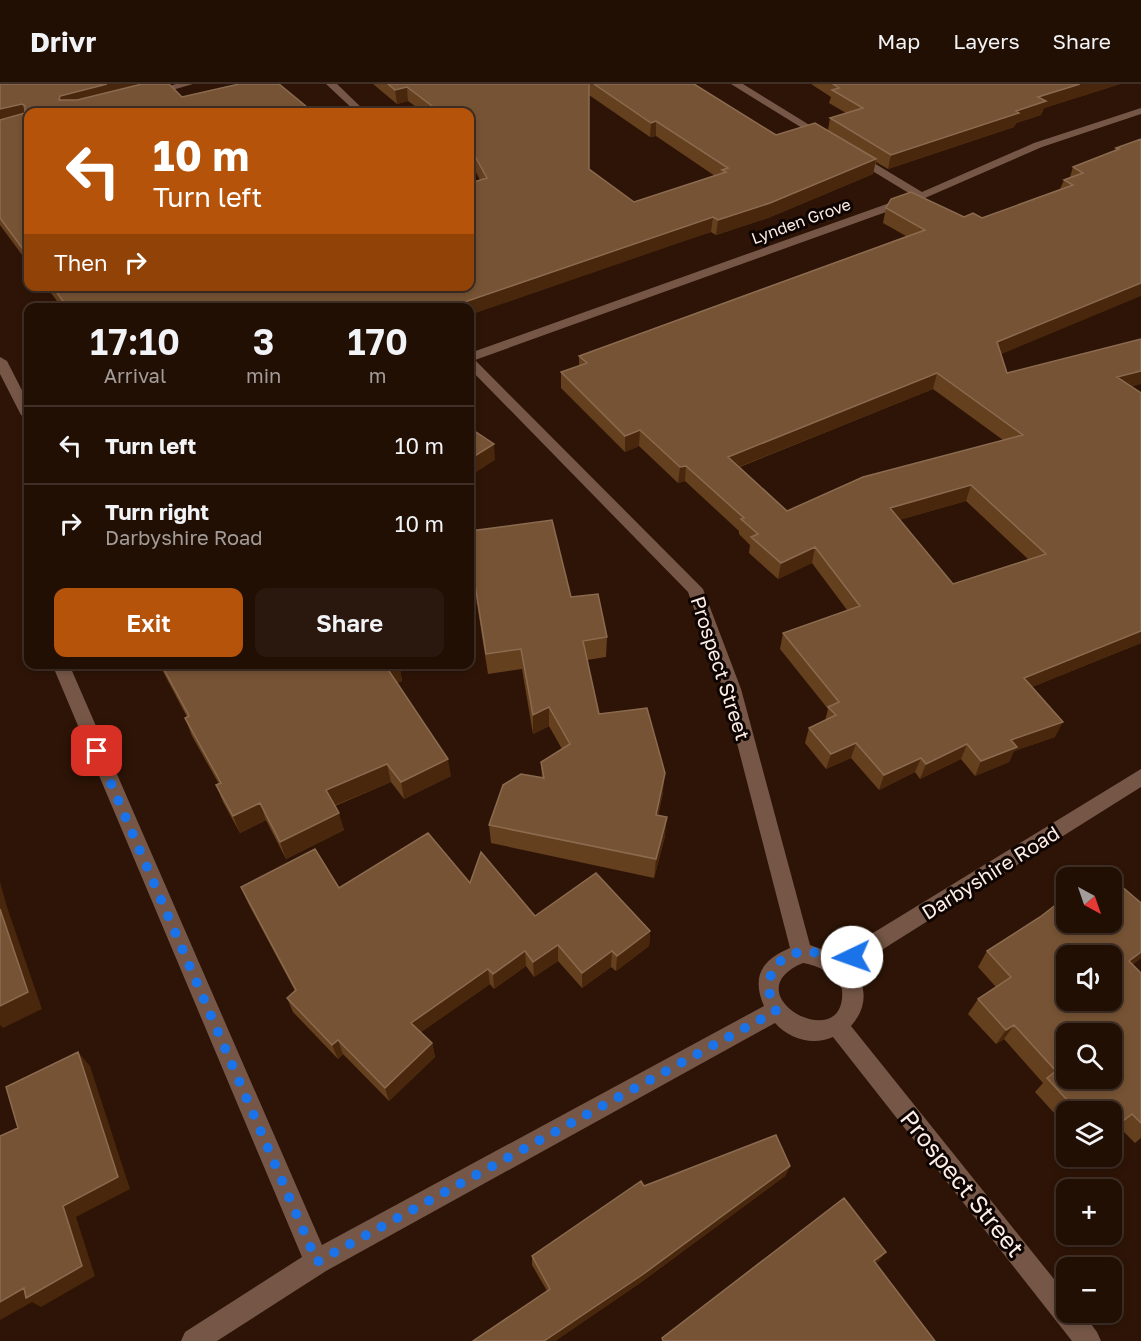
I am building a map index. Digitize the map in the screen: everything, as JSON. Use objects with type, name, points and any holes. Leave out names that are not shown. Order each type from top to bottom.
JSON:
[{"type":"street","points":[[134,97],[188,84]]},
{"type":"street","points":[[331,84],[357,108]]},
{"type":"street","points":[[736,84],[838,146]]},
{"type":"street","name":"Lynden Grove","points":[[474,356],[921,196],[1038,145],[1141,111]]},
{"type":"street","points":[[849,152],[921,196]]},
{"type":"street","points":[[0,361],[24,407]]},
{"type":"street","name":"Prospect Street","points":[[474,366],[695,589],[732,689],[802,953]]},
{"type":"street","points":[[62,669],[317,1262]]},
{"type":"street","name":"Darbyshire Road","points":[[838,966],[1141,777]]},
{"type":"street","points":[[802,953],[825,957],[838,966],[850,982],[853,995],[851,1007],[846,1017],[837,1025],[819,1031],[798,1028],[776,1011],[768,990],[768,978],[780,960],[802,953]]},
{"type":"street","points":[[194,1341],[317,1262],[776,1011]]},
{"type":"street","name":"Prospect Street","points":[[837,1025],[1088,1341]]},
{"type":"building","points":[[0,84],[107,84],[60,96],[59,100],[77,100],[142,84],[169,84],[182,97],[239,84],[279,84],[308,108],[25,108],[22,104],[0,109]]},
{"type":"building","points":[[388,84],[589,84],[589,169],[634,202],[726,172],[722,170],[728,168],[656,121],[651,123],[594,84],[694,84],[776,135],[815,123],[876,159],[770,203],[718,220],[713,217],[462,303],[64,303],[56,291],[474,291],[474,182],[487,178],[474,154],[474,108],[435,108],[407,87],[395,90]]},
{"type":"building","points":[[833,84],[1080,84],[1038,97],[1046,101],[1016,111],[1019,113],[891,155],[830,118],[863,108],[832,90],[839,88]]},
{"type":"building","points":[[24,113],[24,251],[0,218],[0,120]]},
{"type":"building","points":[[1141,139],[1141,283],[997,342],[1007,373],[1141,339],[1141,371],[1117,377],[1141,393],[1141,631],[1024,678],[1063,722],[1011,740],[1017,747],[981,761],[967,744],[926,764],[921,758],[884,775],[856,743],[831,754],[809,728],[836,715],[828,707],[839,702],[783,633],[860,606],[815,547],[781,563],[751,537],[758,534],[741,519],[744,518],[686,466],[680,467],[640,430],[625,436],[561,372],[587,363],[579,356],[925,230],[886,208],[891,199],[911,192],[964,217],[973,213],[982,218],[1073,185],[1064,180],[1083,173],[1073,167],[1119,149],[1116,148]],"holes":[[[937,373],[1023,435],[863,477],[787,511],[728,457]],[[971,485],[1046,554],[953,584],[890,508]]]},
{"type":"building","points":[[474,431],[494,444],[474,456]]},
{"type":"building","points":[[552,520],[571,597],[598,594],[607,637],[583,641],[599,714],[647,708],[665,773],[656,815],[667,817],[656,859],[489,825],[503,785],[521,774],[544,778],[541,762],[570,744],[549,707],[533,715],[521,649],[486,654],[474,584],[474,530]]},
{"type":"building","points":[[164,669],[388,669],[448,759],[401,782],[387,764],[326,790],[339,813],[280,842],[260,803],[233,816],[216,785],[221,783],[185,718],[189,716]]},
{"type":"building","points":[[428,833],[470,883],[481,852],[535,916],[596,873],[650,931],[617,956],[612,951],[582,973],[558,945],[533,962],[525,951],[493,974],[488,969],[411,1023],[432,1043],[385,1088],[338,1040],[332,1045],[287,998],[296,990],[241,887],[315,849],[339,888]]},
{"type":"building","points":[[1122,887],[1141,903],[1141,952],[1129,961],[1141,973],[1141,1123],[1132,1114],[1122,1122],[1122,1101],[1068,1101],[1057,1089],[1122,1089],[1122,1023],[1056,1023],[1056,1071],[1014,1025],[1006,1030],[978,999],[1011,977],[987,951],[1056,905],[1056,933],[1122,933]]},
{"type":"building","points":[[0,909],[28,992],[0,1006]]},
{"type":"building","points":[[78,1052],[118,1177],[63,1206],[82,1266],[26,1298],[24,1288],[0,1302],[0,1136],[18,1128],[6,1087]]},
{"type":"building","points":[[1056,1071],[1056,1088],[1047,1078]]},
{"type":"building","points":[[776,1135],[790,1166],[642,1275],[544,1341],[473,1341],[550,1289],[532,1256],[641,1181],[644,1186]]},
{"type":"building","points":[[844,1198],[886,1252],[874,1261],[935,1341],[663,1341],[662,1338]]},
{"type":"route","points":[[97,751],[317,1262],[776,1011],[770,1001],[768,978],[780,960],[790,955],[813,954],[825,957],[838,966],[852,957]]}]
